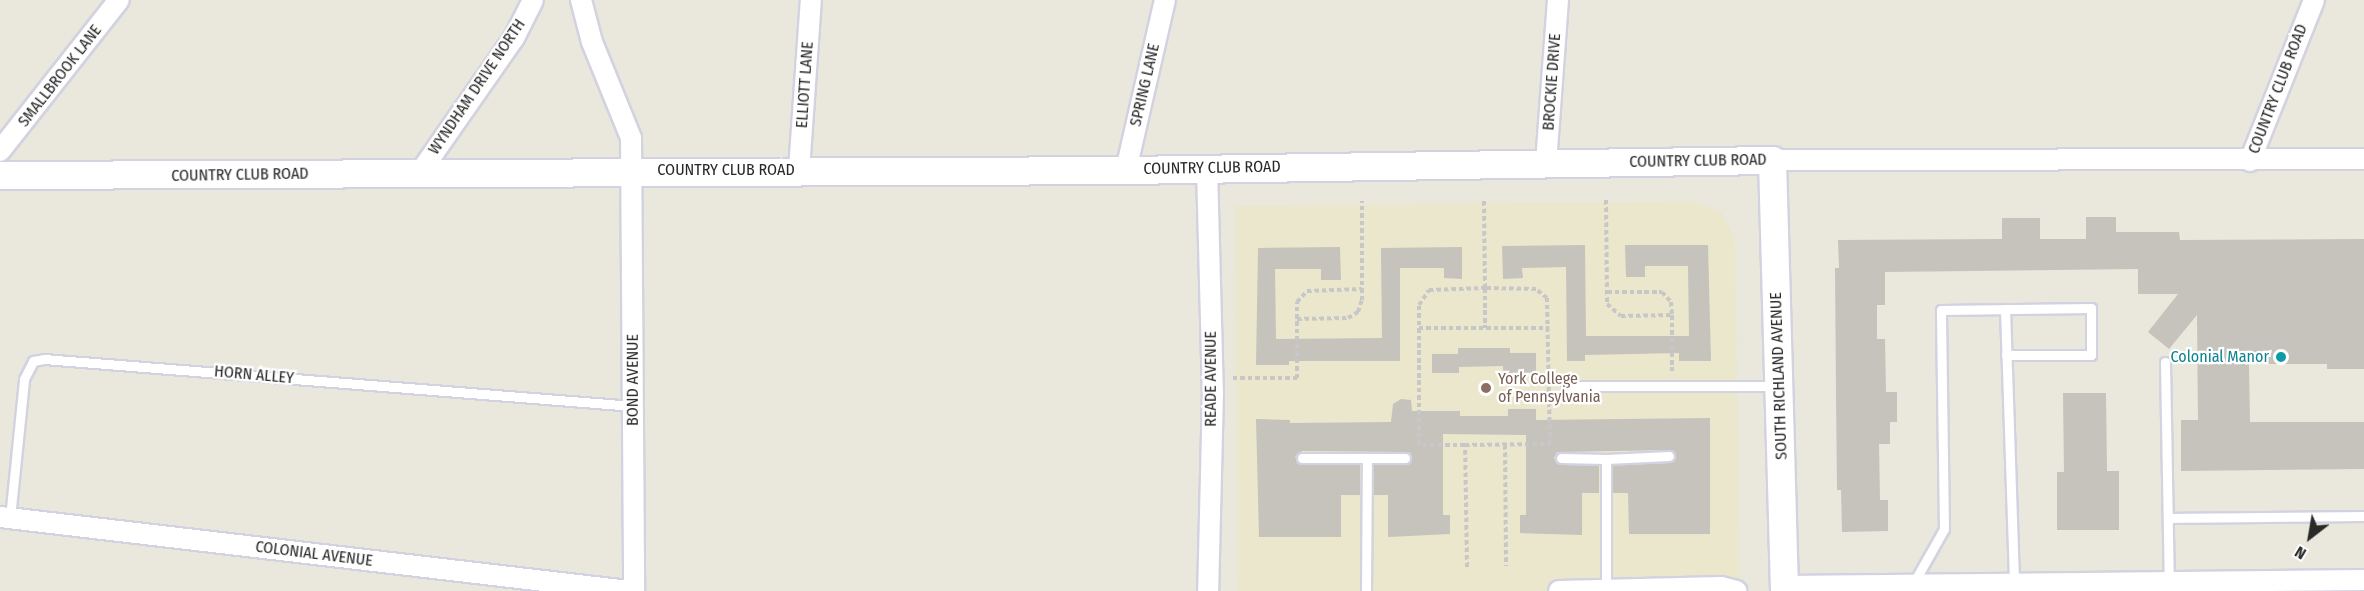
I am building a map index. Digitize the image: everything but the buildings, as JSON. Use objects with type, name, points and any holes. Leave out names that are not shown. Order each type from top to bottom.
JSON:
[{"type":"main road","name":"COUNTRY CLUB ROAD","points":[[0,175],[419,174],[633,170],[1126,170],[1772,160]]},
{"type":"main road","name":"SOUTH RICHLAND AVENUE","points":[[1772,160],[1784,589]]},
{"type":"street","name":"SMALLBROOK LANE","points":[[0,151],[59,81],[119,0]]},
{"type":"street","name":"WYNDHAM DRIVE NORTH","points":[[419,174],[514,38],[533,0]]},
{"type":"street","points":[[581,0],[592,42],[631,138],[633,170]]},
{"type":"street","name":"ELLIOTT LANE","points":[[799,170],[811,0]]},
{"type":"street","name":"SPRING LANE","points":[[1126,170],[1165,0]]},
{"type":"street","name":"BROCKIE DRIVE","points":[[1546,163],[1558,0]]},
{"type":"street","name":"COUNTRY CLUB ROAD","points":[[1772,160],[2250,161],[2314,0]]},
{"type":"street","points":[[2250,161],[2364,159]]},
{"type":"street","name":"READE AVENUE","points":[[1207,168],[1213,392],[1208,591]]},
{"type":"street","name":"BOND AVENUE","points":[[633,170],[634,591]]},
{"type":"street","name":"COLONIAL AVENUE","points":[[5,517],[629,591]]},
{"type":"street","points":[[1784,589],[1913,584],[2019,588],[2169,582],[2364,580]]},
{"type":"street","points":[[1559,591],[1721,587],[1737,591]]},
{"type":"lane","points":[[1913,584],[1944,529],[1941,310],[2091,308],[2091,355],[2006,355]]},
{"type":"lane","points":[[2005,309],[2019,588]]},
{"type":"lane","name":"HORN ALLEY","points":[[5,517],[24,379],[33,361],[44,358],[633,406]]},
{"type":"lane","points":[[2165,363],[2169,582]]},
{"type":"lane","points":[[1566,386],[1779,386]]},
{"type":"lane","points":[[1561,458],[1606,459],[1669,456]]},
{"type":"lane","points":[[1302,458],[1405,458]]},
{"type":"lane","points":[[1365,591],[1367,459]]},
{"type":"lane","points":[[1606,459],[1606,590]]},
{"type":"lane","points":[[2168,518],[2364,516]]},
{"type":"path","points":[[1484,200],[1485,328]]},
{"type":"path","points":[[1606,200],[1607,304],[1617,315],[1672,315]]},
{"type":"path","points":[[1297,319],[1351,317],[1360,309],[1362,201]]},
{"type":"path","points":[[1233,378],[1297,378],[1297,302],[1303,292],[1362,288]]},
{"type":"path","points":[[1485,288],[1539,290],[1548,302],[1550,444],[1419,445],[1419,305],[1425,292],[1434,289],[1485,288]]},
{"type":"path","points":[[1607,292],[1662,292],[1671,302],[1672,376],[1684,375]]},
{"type":"path","points":[[1419,328],[1549,328]]},
{"type":"path","points":[[1465,445],[1467,567]]},
{"type":"path","points":[[1505,445],[1506,566]]},
{"type":"shaded area","name":"York College of Pennsylvania","points":[[1692,201],[1721,212],[1735,240],[1740,591],[1237,591],[1235,206]]},
{"type":"place","name":"Colonial Manor","points":[[2281,357]]},
{"type":"place","name":"York College of Pennsylvania","points":[[1486,388]]}]
